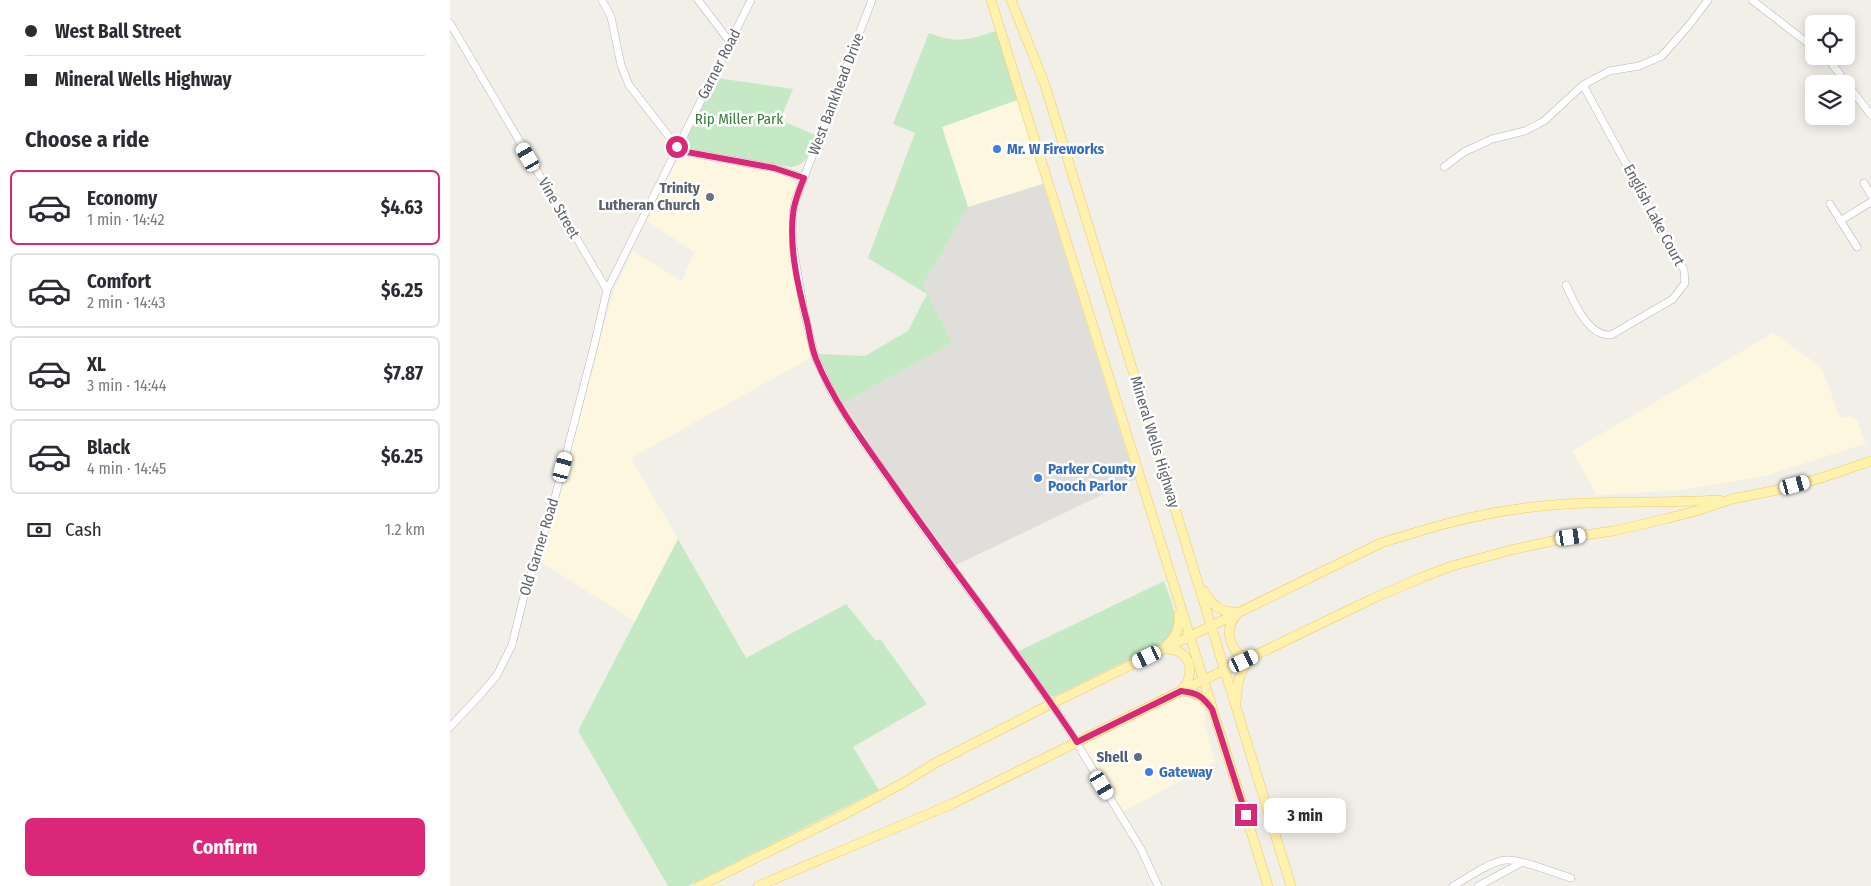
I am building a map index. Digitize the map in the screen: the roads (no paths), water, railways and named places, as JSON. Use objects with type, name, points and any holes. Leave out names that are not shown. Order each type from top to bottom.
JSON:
[{"type":"main road","name":"Mineral Wells Highway","points":[[991,0],[1268,886]]},
{"type":"main road","name":"Mineral Wells Highway","points":[[1011,0],[1045,85],[1291,886]]},
{"type":"main road","points":[[758,886],[954,803],[1390,591],[1452,566],[1534,545],[1613,531],[1665,519],[1732,499],[1778,490],[1821,478],[1871,461]]},
{"type":"main road","points":[[699,886],[842,815],[937,762],[1051,704],[1381,543],[1464,519],[1517,509],[1555,505],[1732,499]]},
{"type":"main road","points":[[1196,577],[1217,609],[1227,612],[1239,612]]},
{"type":"main road","points":[[1163,649],[1174,638],[1179,629],[1178,598]]},
{"type":"main road","points":[[1239,612],[1232,619],[1229,626],[1229,636],[1235,650],[1240,655],[1254,656]]},
{"type":"main road","points":[[1163,649],[1177,649],[1187,660],[1190,670],[1189,680],[1181,691]]},
{"type":"main road","points":[[1235,707],[1240,674],[1244,666],[1254,656]]},
{"type":"main road","points":[[1181,691],[1200,695],[1212,709]]},
{"type":"street","points":[[602,0],[611,17],[621,65],[629,85],[676,149],[774,168],[804,178]]},
{"type":"street","points":[[698,0],[730,42]]},
{"type":"street","name":"Garner Road","points":[[607,290],[751,0]]},
{"type":"street","name":"West Bankhead Drive","points":[[872,0],[795,202],[793,214],[793,246],[804,311],[815,357],[832,393],[856,432],[1077,742],[1141,850],[1158,886]]},
{"type":"street","points":[[1444,168],[1464,152],[1485,142],[1524,131],[1544,121],[1583,85],[1610,71],[1639,66],[1662,56],[1708,0]]},
{"type":"street","points":[[1752,0],[1805,41]]},
{"type":"street","name":"Vine Street","points":[[450,23],[607,290]]},
{"type":"street","points":[[1833,65],[1871,114]]},
{"type":"street","name":"English Lake Court","points":[[1566,285],[1588,323],[1595,330],[1605,335],[1611,335],[1673,299],[1685,284],[1684,270],[1583,85]]},
{"type":"street","points":[[1864,183],[1871,195]]},
{"type":"street","points":[[1840,221],[1871,202]]},
{"type":"street","points":[[1830,204],[1857,247]]},
{"type":"street","name":"Old Garner Road","points":[[450,727],[482,694],[497,675],[512,645],[524,596],[558,484],[607,290]]},
{"type":"street","points":[[1453,886],[1506,860],[1571,878]]},
{"type":"street","points":[[1478,886],[1521,863]]},
{"type":"place","name":"Mr. W Fireworks","points":[[997,149]]},
{"type":"place","name":"Trinity Lutheran Church","points":[[710,197]]},
{"type":"place","name":"Parker County Pooch Parlor","points":[[1038,478]]},
{"type":"place","name":"Shell","points":[[1138,757]]},
{"type":"place","name":"Gateway","points":[[1149,772]]},
{"type":"park label","name":"Rip Miller Park","points":[[739,119]]}]
